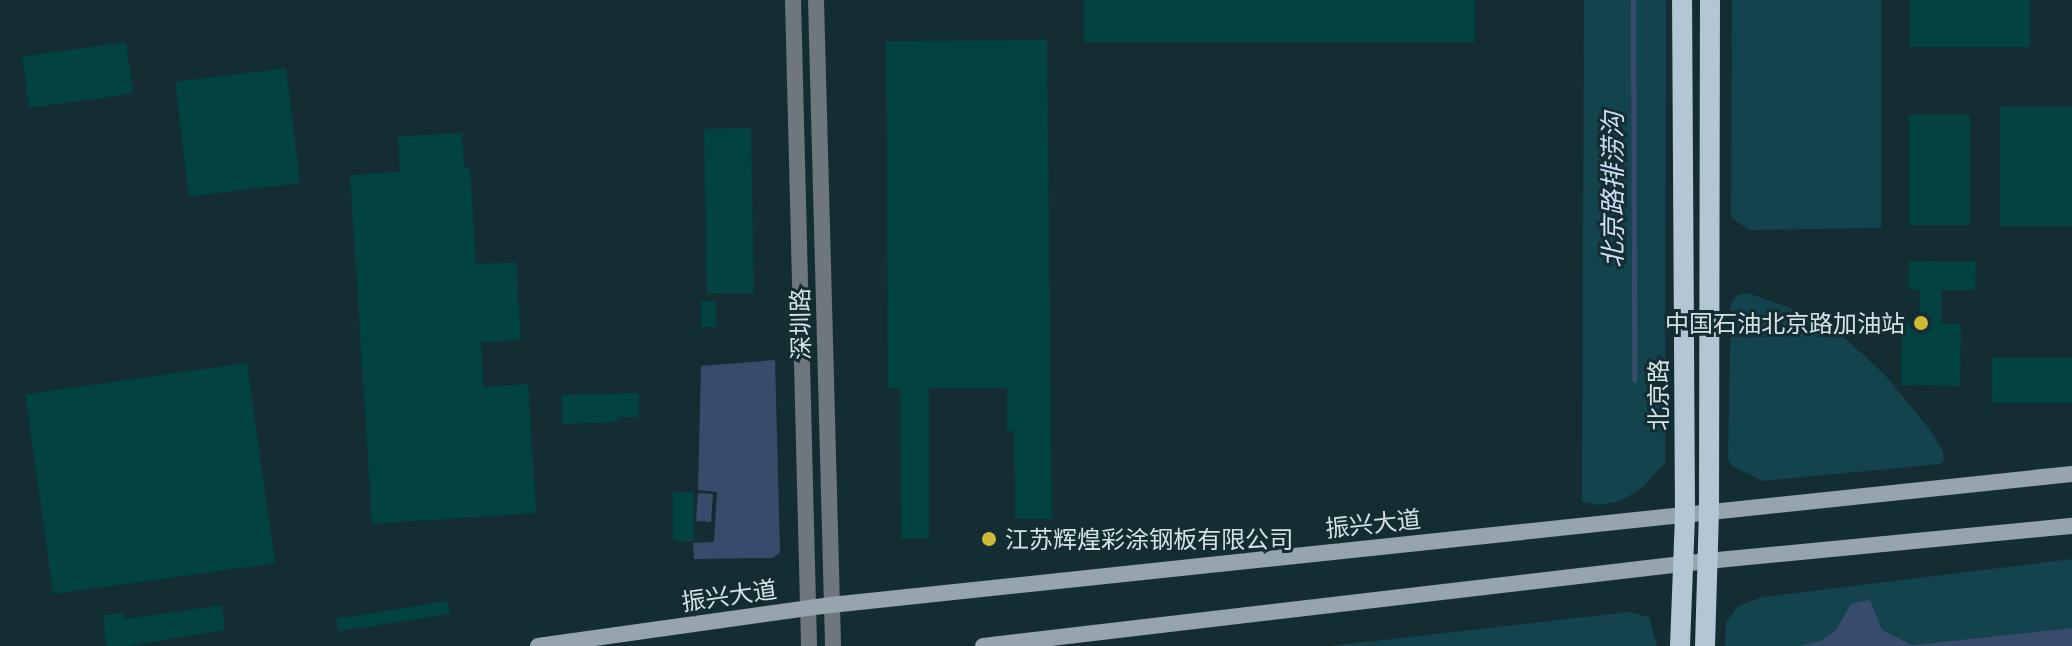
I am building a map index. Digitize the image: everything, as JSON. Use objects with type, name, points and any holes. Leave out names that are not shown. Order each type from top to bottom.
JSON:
[{"type":"main road","name":"北京路","points":[[1680,646],[1685,514],[1682,0]]},
{"type":"main road","points":[[1705,646],[1709,511],[1710,0]]},
{"type":"main road","name":"振兴大道","points":[[538,646],[831,605],[2072,474]]},
{"type":"main road","points":[[983,646],[1683,563],[2072,526]]},
{"type":"street","name":"深圳路","points":[[793,0],[809,646]]},
{"type":"street","name":"深圳路","points":[[816,0],[833,646]]},
{"type":"shaded area","points":[[1584,0],[1666,0],[1665,463],[1641,489],[1620,501],[1599,505],[1582,502]]},
{"type":"shaded area","points":[[1732,0],[1881,0],[1881,228],[1749,230],[1731,217]]},
{"type":"shaded area","points":[[1748,293],[1804,313],[1834,328],[1885,375],[1930,430],[1943,451],[1944,460],[1940,464],[1763,481],[1732,466],[1728,459],[1731,305],[1737,295]]},
{"type":"shaded area","points":[[775,360],[780,552],[773,558],[694,559],[693,543],[714,542],[717,492],[698,490],[701,366]]},
{"type":"shaded area","points":[[698,493],[713,494],[711,522],[696,521]]},
{"type":"shaded area","points":[[2072,559],[2072,628],[1912,645],[1882,630],[1851,604],[1836,630],[1820,641],[1799,646],[1725,646],[1726,622],[1738,606],[1763,597]]},
{"type":"shaded area","points":[[1870,600],[1882,630],[1912,645],[2072,628],[2072,646],[1799,646],[1820,641],[1836,630],[1851,604]]},
{"type":"shaded area","points":[[1628,612],[1649,617],[1657,646],[1331,646]]},
{"type":"building","points":[[1084,0],[1475,0],[1475,42],[1084,42]]},
{"type":"building","points":[[1910,0],[2030,0],[2030,47],[1910,47]]},
{"type":"building","points":[[1047,40],[1052,519],[1015,519],[1014,431],[1007,431],[1007,388],[929,388],[929,538],[901,539],[900,388],[888,388],[886,41]]},
{"type":"building","points":[[126,42],[133,93],[29,108],[22,57]]},
{"type":"building","points":[[286,68],[300,183],[189,197],[175,82]]},
{"type":"building","points":[[2000,107],[2072,107],[2072,226],[2000,226]]},
{"type":"building","points":[[1909,115],[1970,115],[1970,225],[1909,225]]},
{"type":"building","points":[[751,128],[754,293],[707,294],[704,129]]},
{"type":"building","points":[[462,133],[464,168],[470,167],[476,264],[516,262],[521,340],[481,342],[483,387],[528,384],[536,513],[372,524],[350,175],[400,172],[398,136]]},
{"type":"building","name":"中国石油北京路加油站","points":[[1909,261],[1976,262],[1975,290],[1941,290],[1941,324],[1961,324],[1960,386],[1901,385],[1902,322],[1919,323],[1920,290],[1908,289]]},
{"type":"building","points":[[701,301],[716,301],[716,327],[701,327]]},
{"type":"building","points":[[1992,358],[2072,358],[2072,403],[1992,403]]},
{"type":"building","points":[[247,363],[275,563],[53,594],[25,394]]},
{"type":"building","points":[[639,393],[639,417],[617,417],[617,422],[562,424],[562,395]]},
{"type":"building","points":[[673,492],[694,492],[694,541],[673,541]]},
{"type":"building","points":[[448,601],[450,614],[338,632],[336,619]]},
{"type":"building","points":[[222,605],[225,630],[128,646],[106,646],[103,615],[124,613],[125,619]]},
{"type":"waterway","name":"北京路排涝沟","points":[[1633,0],[1634,380]]},
{"type":"place","name":"中国石油北京路加油站","points":[[1921,323]]},
{"type":"place","name":"江苏辉煌彩涂钢板有限公司","points":[[989,539]]}]
